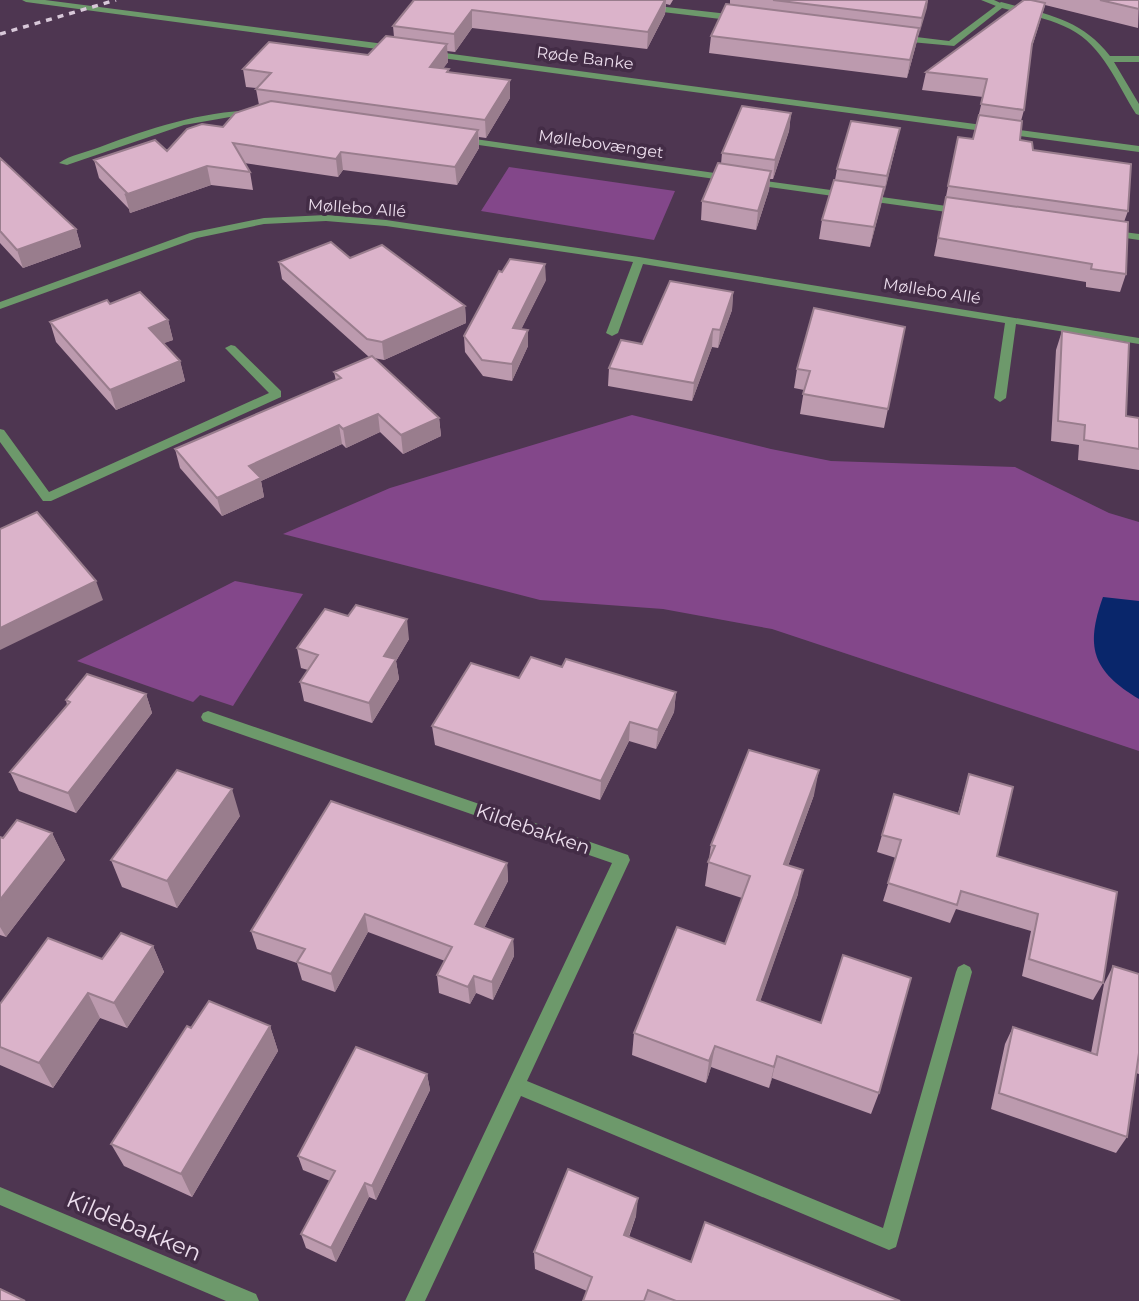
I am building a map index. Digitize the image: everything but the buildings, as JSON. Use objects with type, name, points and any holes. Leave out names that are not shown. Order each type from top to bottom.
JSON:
[{"type":"street","points":[[26,0],[405,50]]},
{"type":"street","points":[[985,0],[1054,20],[1083,33],[1108,59],[1139,112]]},
{"type":"street","points":[[884,36],[951,44],[1001,5]]},
{"type":"street","points":[[636,6],[747,19]]},
{"type":"street","name":"Røde Banke","points":[[419,52],[1139,149]]},
{"type":"street","points":[[1108,59],[1139,59]]},
{"type":"street","points":[[64,163],[198,118],[236,112],[261,113]]},
{"type":"street","name":"Møllebovænget","points":[[455,139],[976,214]]},
{"type":"street","name":"Møllebo Allé","points":[[0,306],[194,235],[264,221],[326,218],[386,223],[639,260],[1139,341]]},
{"type":"street","points":[[1098,231],[1139,237]]},
{"type":"street","points":[[612,333],[639,260]]},
{"type":"street","points":[[1000,398],[1011,320]]},
{"type":"street","points":[[0,433],[47,498],[277,394],[232,348]]},
{"type":"street","name":"Kildebakken","points":[[208,716],[622,860],[415,1301]]},
{"type":"street","points":[[516,1085],[889,1240],[964,972]]},
{"type":"street","name":"Kildebakken","points":[[0,1196],[249,1301]]},
{"type":"shaded area","points":[[509,167],[675,191],[654,240],[481,211]]},
{"type":"shaded area","points":[[632,415],[831,461],[1015,467],[1109,513],[1139,522],[1139,751],[772,629],[663,609],[540,600],[283,534],[390,488]]},
{"type":"shaded area","points":[[235,581],[303,594],[233,706],[200,695],[193,702],[77,661]]},
{"type":"water","points":[[1103,597],[1139,601],[1139,699],[1111,678],[1102,668],[1097,656],[1094,630]]},
{"type":"railway","points":[[0,34],[116,0]]}]
